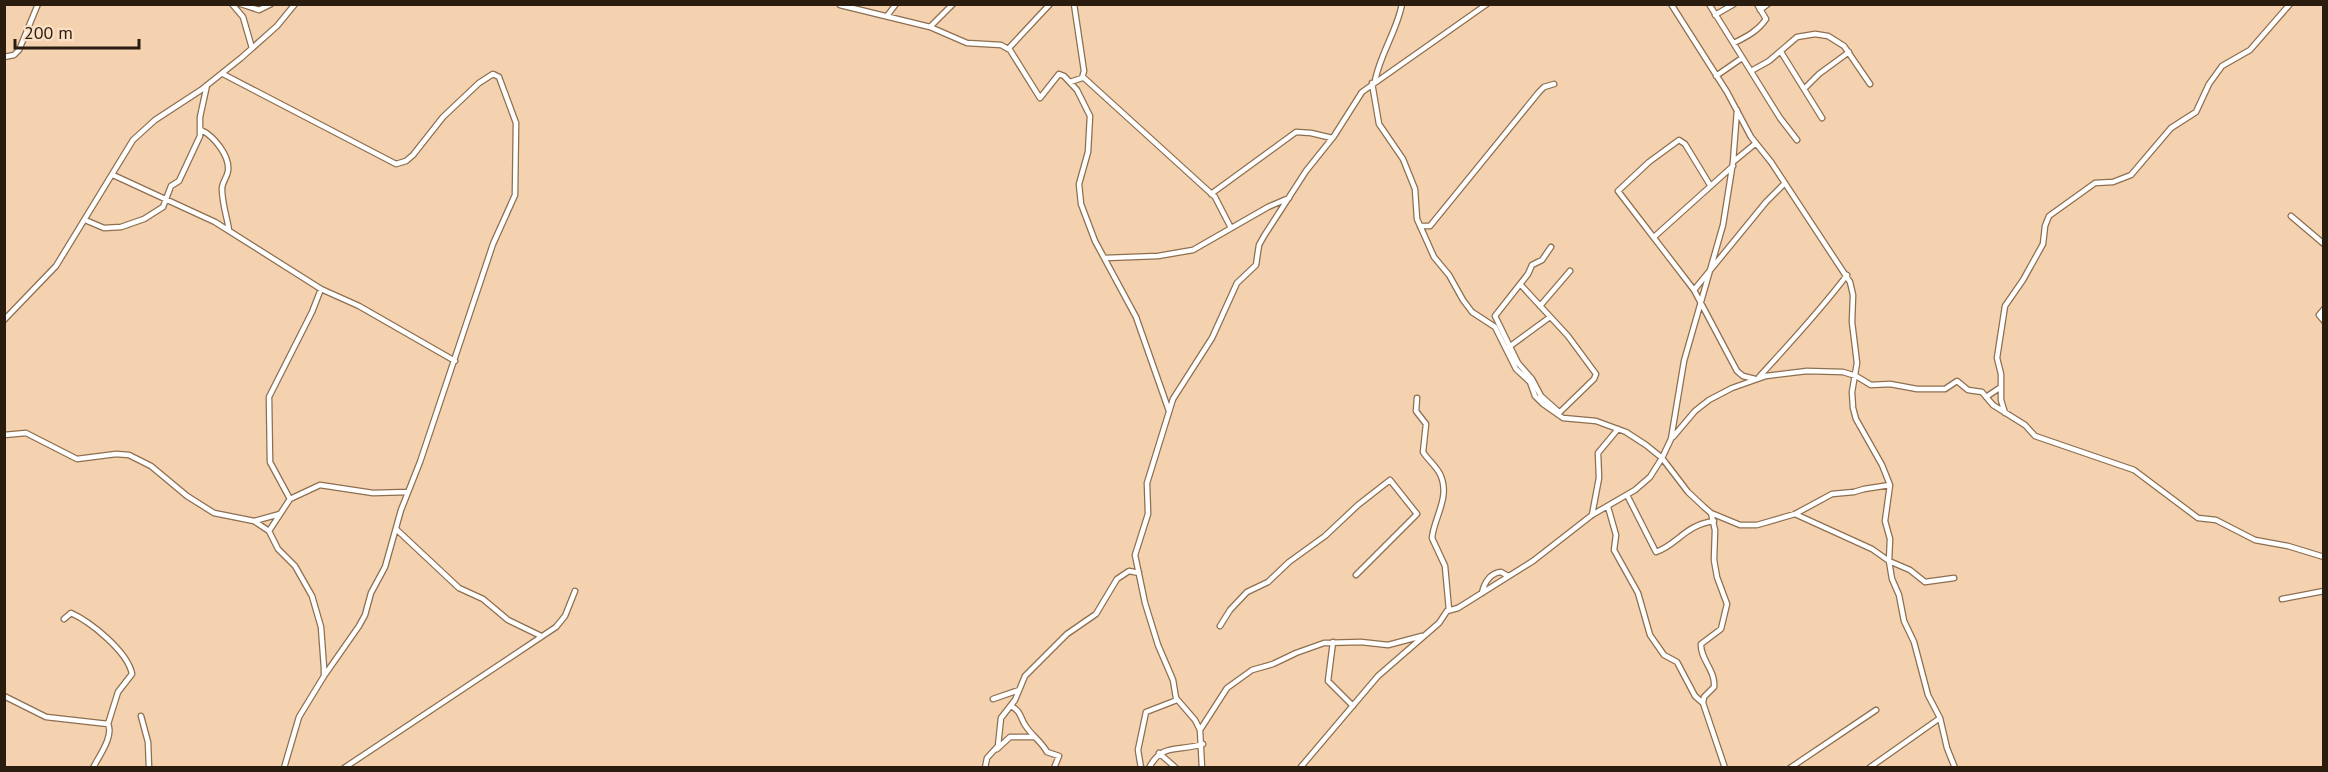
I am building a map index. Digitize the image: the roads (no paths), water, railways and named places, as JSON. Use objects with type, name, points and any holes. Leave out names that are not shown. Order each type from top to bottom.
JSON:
[{"type":"street","points":[[4,57],[14,55],[19,50],[38,4]]},
{"type":"street","points":[[232,4],[243,17],[252,48]]},
{"type":"street","points":[[241,4],[259,10],[271,4]]},
{"type":"street","points":[[840,4],[930,27],[967,42],[1001,45],[1009,48],[1040,98],[1059,74],[1070,82],[1086,105],[1090,116],[1088,152],[1082,171],[1079,195],[1095,241],[1136,316],[1169,411]]},
{"type":"street","points":[[887,16],[896,4]]},
{"type":"street","points":[[930,27],[953,4]]},
{"type":"street","points":[[1009,48],[1050,4]]},
{"type":"street","points":[[1074,4],[1083,77]]},
{"type":"street","points":[[1402,4],[1399,19],[1374,82],[1379,124],[1404,159],[1415,189],[1416,214],[1434,257],[1449,275],[1463,300],[1477,315],[1492,324],[1516,369],[1530,382],[1538,400],[1567,419],[1596,421],[1618,429],[1646,445],[1662,458],[1688,492],[1711,513],[1740,525],[1751,526],[1795,514],[1832,494],[1890,485]]},
{"type":"street","points":[[1202,768],[1203,744],[1200,730],[1195,720],[1177,700],[1173,680],[1158,645],[1145,603],[1135,555],[1148,514],[1147,483],[1169,411],[1176,393],[1212,338],[1237,283],[1256,265],[1259,245],[1264,236],[1353,104],[1374,82],[1402,66],[1487,4]]},
{"type":"street","points":[[1671,4],[1756,143],[1847,275],[1853,295],[1856,376],[1852,398],[1856,419],[1882,465],[1890,485],[1885,521],[1890,540],[1889,561],[1904,621],[1914,642],[1928,695],[1940,718],[1947,748],[1955,768]]},
{"type":"street","points":[[1709,4],[1780,118],[1797,140]]},
{"type":"street","points":[[1715,15],[1734,4]]},
{"type":"street","points":[[1734,44],[1752,33],[1766,20],[1757,4]]},
{"type":"street","points":[[1760,10],[1768,4]]},
{"type":"street","points":[[2005,413],[2001,402],[2001,374],[1997,358],[2005,306],[2025,278],[2043,244],[2045,226],[2049,216],[2095,183],[2113,182],[2131,175],[2173,126],[2196,112],[2222,66],[2250,50],[2290,4]]},
{"type":"street","points":[[4,320],[56,266],[133,140],[155,120],[222,74],[277,26],[294,5]]},
{"type":"street","points":[[1751,71],[1781,52],[1797,37],[1815,34],[1837,40],[1849,52],[1870,84]]},
{"type":"street","points":[[1781,52],[1822,118]]},
{"type":"street","points":[[1804,89],[1819,74],[1849,52]]},
{"type":"street","points":[[1716,76],[1742,58]]},
{"type":"street","points":[[222,74],[396,164],[413,156],[442,117],[479,83],[493,74],[499,77],[516,123],[515,195],[493,244],[455,361],[408,492],[385,567],[371,593],[365,615],[298,717],[284,768]]},
{"type":"street","points":[[1070,82],[1083,77]]},
{"type":"street","points":[[1083,77],[1217,200],[1231,228]]},
{"type":"street","points":[[1420,226],[1424,228],[1430,226],[1539,92],[1544,87],[1554,84]]},
{"type":"street","points":[[85,220],[104,228],[128,225],[163,207],[171,186],[179,181],[191,158],[201,130],[200,117],[207,85]]},
{"type":"street","points":[[1671,439],[1678,386],[1700,300],[1723,225],[1733,164],[1737,110]]},
{"type":"street","points":[[201,130],[210,134],[214,139],[227,165],[227,175],[222,183],[222,190],[230,230]]},
{"type":"street","points":[[1211,194],[1296,132],[1332,138]]},
{"type":"street","points":[[1710,185],[1685,144],[1679,140],[1628,179],[1618,191],[1694,290],[1737,371],[1743,376],[1757,379]]},
{"type":"street","points":[[1654,237],[1756,143]]},
{"type":"street","points":[[113,175],[230,230],[321,289],[359,306],[455,361]]},
{"type":"street","points":[[1694,290],[1766,202],[1785,183]]},
{"type":"street","points":[[1105,258],[1158,256],[1193,250],[1277,202],[1290,198]]},
{"type":"street","points":[[2291,216],[2324,244]]},
{"type":"street","points":[[1551,247],[1542,260],[1532,265],[1495,316],[1521,368],[1532,379],[1538,393],[1558,413]]},
{"type":"street","points":[[1540,306],[1570,271]]},
{"type":"street","points":[[1757,379],[1814,317],[1847,275]]},
{"type":"street","points":[[1520,284],[1568,336],[1596,374],[1558,413]]},
{"type":"street","points":[[290,499],[270,462],[269,397],[312,312],[321,289]]},
{"type":"street","points":[[2324,309],[2319,315],[2324,321]]},
{"type":"street","points":[[1509,347],[1550,317]]},
{"type":"street","points":[[1299,768],[1378,676],[1441,621],[1449,610],[1458,608],[1533,561],[1592,515],[1627,495],[1650,477],[1671,439],[1703,404],[1732,388],[1757,379],[1807,371],[1843,372],[1856,376],[1871,385],[1890,384],[1917,389],[1945,389],[1957,381],[1968,390],[1980,391],[1993,405],[2025,425],[2039,438],[2134,470],[2198,518],[2216,520],[2255,540],[2288,546],[2324,557]]},
{"type":"street","points":[[1986,397],[2001,387]]},
{"type":"street","points":[[1417,398],[1416,411],[1425,421],[1427,428],[1423,452],[1440,474],[1442,483],[1443,499],[1432,538],[1443,560],[1449,610]]},
{"type":"street","points":[[1567,405],[1568,413],[1574,419]]},
{"type":"street","points":[[1592,515],[1599,478],[1598,453],[1618,429]]},
{"type":"street","points":[[4,435],[26,433],[77,459],[116,454],[129,455],[151,466],[187,496],[214,513],[254,521],[269,531],[278,549],[295,566],[312,596],[321,627],[324,676]]},
{"type":"street","points":[[1220,626],[1230,610],[1245,594],[1268,582],[1288,562],[1318,542],[1358,505],[1390,480],[1418,514],[1356,575]]},
{"type":"street","points":[[269,531],[290,499],[320,485],[373,493],[408,492]]},
{"type":"street","points":[[1627,495],[1656,552],[1671,544],[1693,526],[1714,521]]},
{"type":"street","points":[[1608,507],[1616,535],[1614,550],[1638,593],[1650,635],[1664,655],[1676,661],[1695,696],[1703,703]]},
{"type":"street","points":[[1711,513],[1714,521],[1716,577],[1727,608],[1721,629],[1701,644],[1702,653],[1715,682],[1714,687],[1704,697],[1703,703],[1725,768]]},
{"type":"street","points":[[254,521],[280,514]]},
{"type":"street","points":[[1795,514],[1872,549],[1889,561],[1910,570],[1925,582],[1954,578]]},
{"type":"street","points":[[396,529],[459,588],[483,599],[508,620],[541,636]]},
{"type":"street","points":[[996,750],[1001,718],[1011,706],[1025,676],[1072,630],[1096,614],[1117,579],[1129,572],[1139,573]]},
{"type":"street","points":[[1482,593],[1485,584],[1494,573],[1501,572],[1508,576]]},
{"type":"street","points":[[344,768],[561,622],[575,591]]},
{"type":"street","points":[[2282,599],[2324,591]]},
{"type":"street","points":[[64,619],[71,613],[87,622],[114,646],[130,666],[132,674],[118,692],[108,724],[111,727],[110,734],[93,768]]},
{"type":"street","points":[[1200,730],[1227,688],[1252,670],[1273,664],[1302,650],[1333,642],[1388,645],[1424,636]]},
{"type":"street","points":[[1333,642],[1328,681],[1353,706]]},
{"type":"street","points":[[993,699],[1019,690]]},
{"type":"street","points":[[4,696],[46,717],[108,724]]},
{"type":"street","points":[[1141,768],[1138,750],[1146,712],[1177,700]]},
{"type":"street","points":[[1011,706],[1019,711],[1025,726],[1043,744],[1047,752],[1059,756],[1053,768]]},
{"type":"street","points":[[1790,768],[1876,710]]},
{"type":"street","points":[[141,716],[148,742],[149,768]]},
{"type":"street","points":[[1869,768],[1940,718]]},
{"type":"street","points":[[985,768],[987,758],[1010,738],[1035,737]]},
{"type":"street","points":[[1149,768],[1159,753],[1203,744]]},
{"type":"street","points":[[1159,753],[1176,768]]}]
